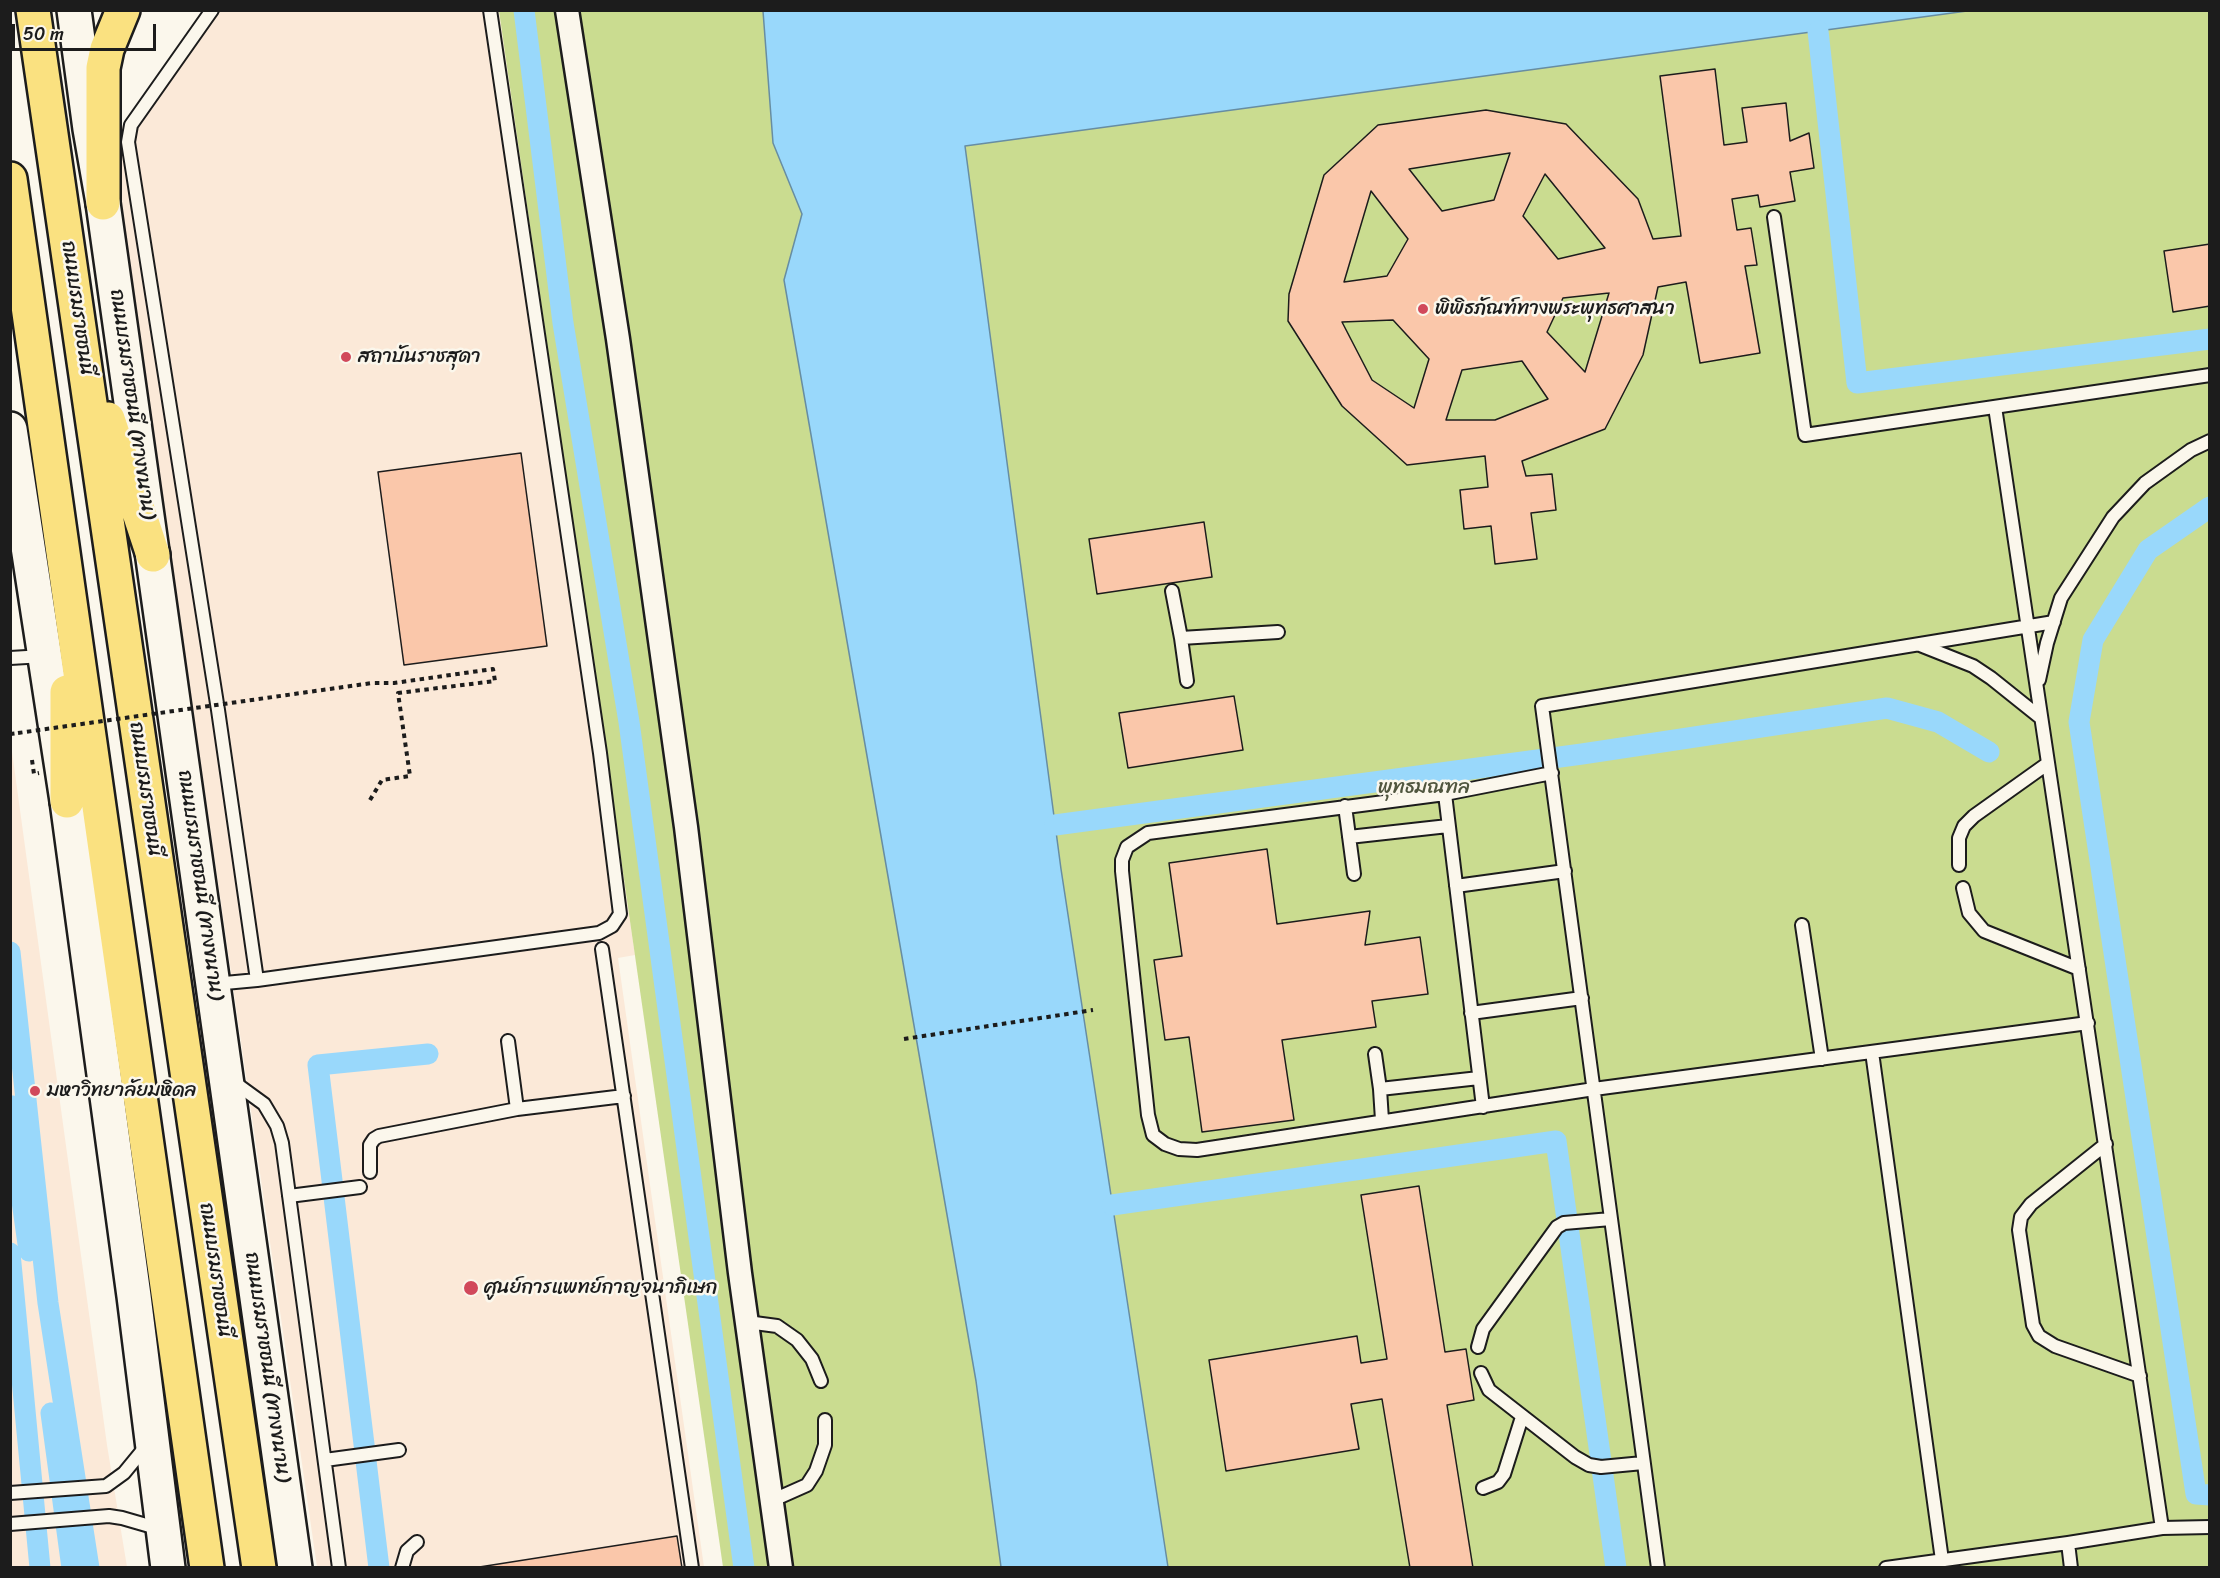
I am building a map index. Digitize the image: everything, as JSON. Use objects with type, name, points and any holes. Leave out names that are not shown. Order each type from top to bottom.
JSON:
[{"type":"main road","name":"ถนนบรมราชชนนี","points":[[33,10],[259,1568]]},
{"type":"main road","name":"ถนนบรมราชชนนี (ทางขนาน)","points":[[74,10],[90,129],[104,203],[295,1568]]},
{"type":"main road","points":[[104,203],[103,68],[107,49],[123,10]]},
{"type":"main road","points":[[10,179],[68,575],[207,1568]]},
{"type":"main road","points":[[82,340],[153,555]]},
{"type":"main road","points":[[11,431],[67,801],[168,1568]]},
{"type":"main road","points":[[67,801],[68,575]]},
{"type":"street","points":[[567,10],[618,339],[686,827],[747,1322],[781,1568]]},
{"type":"lane","points":[[212,10],[131,125],[128,142],[216,698],[257,980]]},
{"type":"lane","points":[[214,984],[599,933],[617,921],[620,914],[621,904],[490,10]]},
{"type":"lane","points":[[1774,216],[1805,435],[2210,375]]},
{"type":"lane","points":[[1995,407],[2162,1528]]},
{"type":"lane","points":[[2037,685],[2061,598],[2113,517],[2145,483],[2191,450],[2210,441]]},
{"type":"lane","points":[[1172,591],[1187,681]]},
{"type":"lane","points":[[1658,1568],[1542,706],[2054,621]]},
{"type":"lane","points":[[1181,638],[1278,632]]},
{"type":"lane","points":[[1918,644],[1973,666],[2041,718]]},
{"type":"lane","points":[[10,658],[45,656]]},
{"type":"lane","points":[[1959,865],[1959,838],[1964,826],[1974,816],[2047,764]]},
{"type":"lane","points":[[1552,773],[1445,794],[1148,834],[1127,847],[1122,860],[1122,872],[1148,1116],[1153,1135],[1165,1144],[1179,1149],[1197,1150],[1594,1089],[2088,1023]]},
{"type":"lane","points":[[1445,794],[1483,1107]]},
{"type":"lane","points":[[1345,806],[1354,874]]},
{"type":"lane","points":[[1349,837],[1448,826]]},
{"type":"lane","points":[[1456,886],[1565,871]]},
{"type":"lane","points":[[1963,888],[1969,913],[1984,931],[2079,969]]},
{"type":"lane","points":[[1802,925],[1822,1059]]},
{"type":"lane","points":[[602,950],[692,1568]]},
{"type":"lane","points":[[1471,1013],[1582,998]]},
{"type":"lane","points":[[508,1041],[517,1109]]},
{"type":"lane","points":[[1872,1052],[1942,1560]]},
{"type":"lane","points":[[1375,1054],[1382,1120]]},
{"type":"lane","points":[[226,1077],[264,1104],[277,1126],[282,1143],[339,1568]]},
{"type":"lane","points":[[1380,1089],[1479,1078]]},
{"type":"lane","points":[[370,1172],[368,1151],[371,1142],[379,1136],[517,1109],[624,1096]]},
{"type":"lane","points":[[2106,1144],[2031,1204],[2021,1217],[2019,1230],[2032,1325],[2039,1336],[2055,1346],[2140,1376]]},
{"type":"lane","points":[[289,1196],[355,1188]]},
{"type":"lane","points":[[1478,1347],[1483,1329],[1552,1233],[1564,1223],[1611,1219]]},
{"type":"lane","points":[[747,1322],[777,1326],[797,1340],[812,1359],[821,1381]]},
{"type":"lane","points":[[1481,1372],[1489,1390],[1575,1457],[1589,1465],[1601,1467],[1643,1463]]},
{"type":"lane","points":[[1483,1488],[1498,1482],[1504,1474],[1522,1417]]},
{"type":"lane","points":[[771,1501],[807,1485],[816,1471],[825,1445],[825,1420]]},
{"type":"lane","points":[[10,1493],[106,1486],[124,1473],[152,1438]]},
{"type":"lane","points":[[324,1460],[393,1451]]},
{"type":"lane","points":[[10,1524],[109,1516],[163,1529]]},
{"type":"lane","points":[[1886,1568],[2162,1528],[2210,1527]]},
{"type":"lane","points":[[402,1568],[406,1551],[417,1542]]},
{"type":"lane","points":[[2068,1543],[2071,1568]]},
{"type":"path","points":[[10,734],[372,683],[394,683],[494,669],[495,681],[398,693],[410,776],[382,780],[370,800]]},
{"type":"path","points":[[904,1039],[1093,1010]]},
{"type":"shaded area","name":"สถาบันราชสุดา","points":[[207,11],[499,11],[635,955],[618,958],[704,1567],[317,1567],[111,142]]},
{"type":"shaded area","name":"มหาวิทยาลัยมหิดล","points":[[10,737],[107,1445],[127,1567],[11,1567]]},
{"type":"green space","name":"พุทธมณฑล","points":[[499,11],[2209,11],[2209,1567],[723,1567]]},
{"type":"water","points":[[763,11],[1967,11],[965,146],[1061,869],[1168,1567],[1001,1567],[976,1381],[784,280],[802,214],[773,143]]},
{"type":"building","name":"พิพิธภัณฑ์ทางพระพุทธศาสนา","points":[[1715,69],[1724,145],[1747,142],[1742,108],[1786,103],[1790,141],[1809,133],[1814,168],[1790,172],[1795,201],[1760,207],[1758,195],[1732,199],[1737,230],[1751,228],[1757,265],[1745,266],[1760,353],[1700,363],[1686,282],[1658,287],[1643,355],[1605,429],[1522,461],[1526,476],[1552,474],[1556,510],[1531,513],[1537,559],[1495,564],[1491,526],[1464,529],[1460,490],[1488,487],[1485,456],[1407,465],[1342,406],[1288,321],[1289,294],[1324,175],[1378,125],[1486,110],[1566,124],[1638,199],[1653,239],[1681,236],[1660,76]],"holes":[[[1510,153],[1494,200],[1442,211],[1409,169]],[[1545,174],[1605,248],[1558,259],[1523,216]],[[1371,191],[1408,239],[1387,276],[1344,282]],[[1609,293],[1585,372],[1547,332],[1563,298]],[[1393,320],[1429,359],[1414,408],[1372,380],[1342,322]],[[1522,361],[1548,399],[1495,420],[1446,420],[1462,370]]]},
{"type":"building","points":[[2210,244],[2210,306],[2173,312],[2164,251]]},
{"type":"building","points":[[521,453],[547,646],[404,665],[378,472]]},
{"type":"building","points":[[1204,522],[1212,577],[1097,594],[1089,539]]},
{"type":"building","points":[[1234,696],[1243,750],[1128,768],[1119,713]]},
{"type":"building","points":[[1267,849],[1277,924],[1370,911],[1365,945],[1420,937],[1428,994],[1372,1001],[1376,1027],[1282,1040],[1294,1120],[1202,1132],[1189,1037],[1165,1040],[1154,960],[1182,956],[1169,863]]},
{"type":"building","points":[[1419,1186],[1445,1352],[1466,1349],[1474,1400],[1447,1405],[1473,1568],[1410,1568],[1382,1399],[1351,1404],[1359,1449],[1226,1471],[1209,1360],[1357,1336],[1361,1363],[1387,1359],[1361,1195]]},
{"type":"building","points":[[677,1536],[682,1568],[473,1568]]},
{"type":"waterway","points":[[524,10],[563,323],[629,722],[744,1568]]},
{"type":"waterway","points":[[1818,31],[1857,383],[2210,339]]},
{"type":"waterway","points":[[2210,507],[2148,550],[2093,640],[2079,722],[2196,1494],[2210,1495]]},
{"type":"waterway","points":[[1055,825],[1582,754],[1887,708],[1938,722],[1989,752]]},
{"type":"waterway","points":[[10,952],[48,1303],[89,1568]]},
{"type":"waterway","points":[[379,1568],[318,1065],[428,1054]]},
{"type":"waterway","points":[[13,1106],[29,1251]]},
{"type":"waterway","points":[[1112,1205],[1556,1141],[1616,1568]]},
{"type":"waterway","points":[[10,1253],[40,1568]]},
{"type":"waterway","points":[[51,1413],[72,1568]]},
{"type":"place","name":"พิพิธภัณฑ์ทางพระพุทธศาสนา","points":[[1423,309]]},
{"type":"place","name":"สถาบันราชสุดา","points":[[346,357]]},
{"type":"place","name":"มหาวิทยาลัยมหิดล","points":[[35,1091]]},
{"type":"place","name":"ศูนย์การแพทย์กาญจนาภิเษก","points":[[471,1288]]}]
